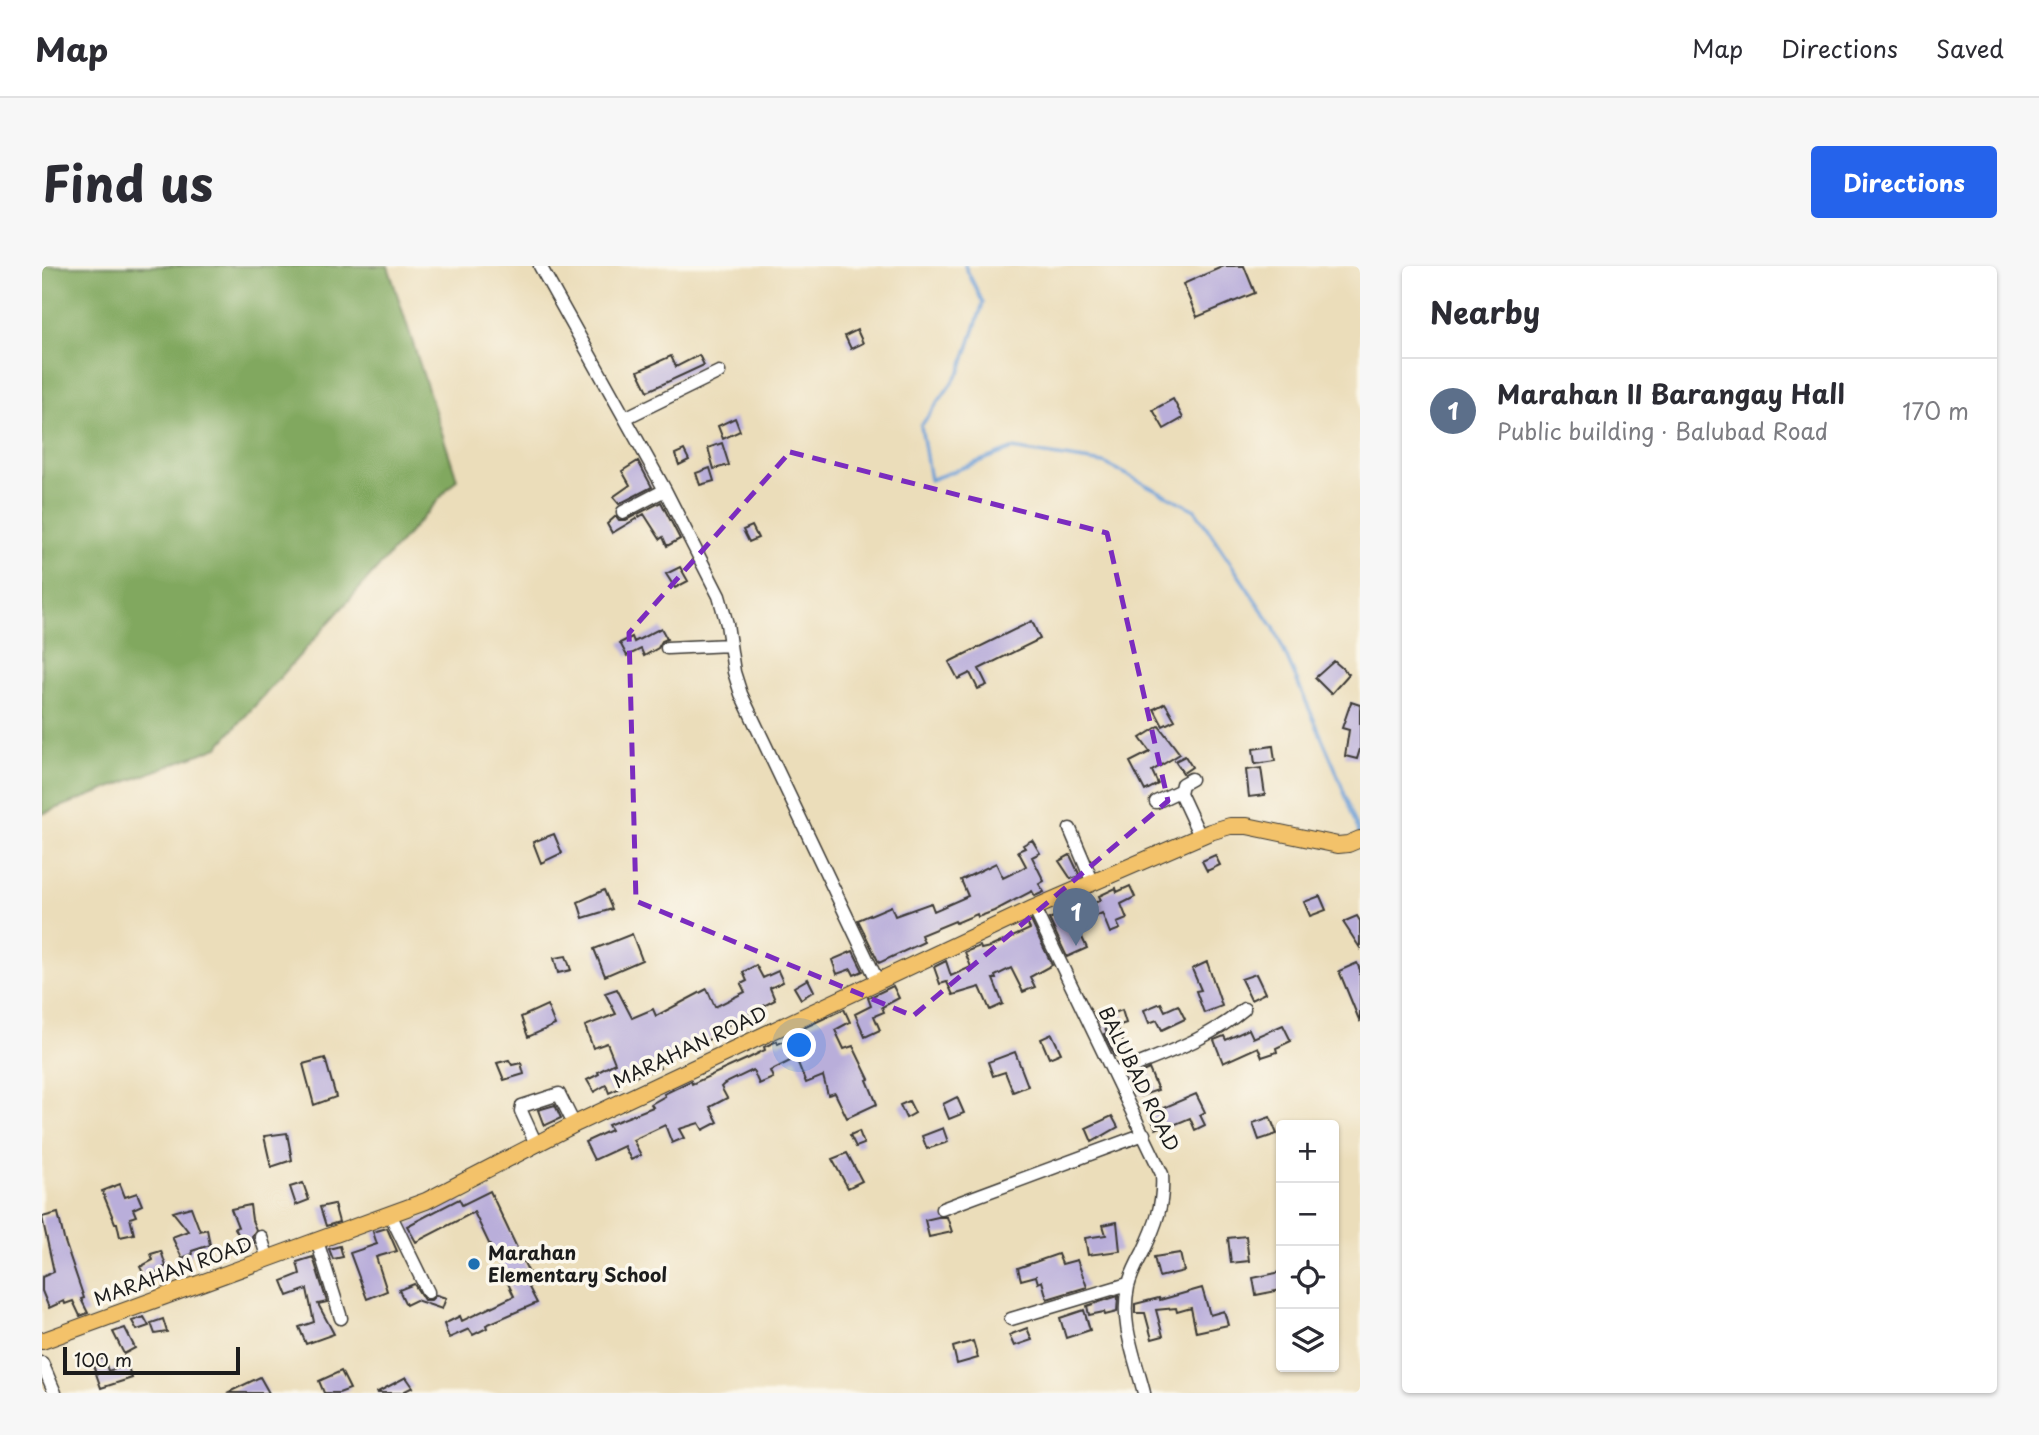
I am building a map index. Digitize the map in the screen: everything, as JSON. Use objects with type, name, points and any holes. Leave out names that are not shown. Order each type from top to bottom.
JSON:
[{"type":"main road","name":"MARAHAN ROAD","points":[[42,1341],[426,1201],[574,1124],[1034,908],[1200,836],[1230,826],[1247,826],[1338,845],[1359,839]]},
{"type":"street","points":[[540,266],[665,490],[719,596],[741,694],[878,982]]},
{"type":"street","points":[[625,418],[719,372]]},
{"type":"street","points":[[623,512],[665,490]]},
{"type":"street","points":[[667,649],[730,645]]},
{"type":"street","points":[[1156,802],[1179,791],[1182,783],[1191,779]]},
{"type":"street","points":[[1179,791],[1200,836]]},
{"type":"street","points":[[1070,829],[1093,883]]},
{"type":"street","name":"BALUBAD ROAD","points":[[1034,908],[1158,1162],[1163,1194],[1160,1214],[1129,1284],[1125,1308],[1128,1335],[1144,1393]]},
{"type":"street","points":[[1115,1074],[1207,1035],[1244,1010]]},
{"type":"street","points":[[536,1144],[521,1111],[522,1106],[559,1094],[574,1124]]},
{"type":"street","points":[[942,1209],[1144,1134]]},
{"type":"street","points":[[390,1214],[428,1292]]},
{"type":"street","points":[[261,1237],[268,1259]]},
{"type":"street","points":[[317,1241],[341,1318]]},
{"type":"street","points":[[1011,1320],[1129,1284]]},
{"type":"street","points":[[42,1363],[55,1393]]},
{"type":"highlighted area","points":[[790,452],[1107,533],[1168,801],[913,1016],[636,901],[629,633]]},
{"type":"green space","points":[[42,266],[388,266],[457,479],[218,747],[42,814]]},
{"type":"building","points":[[1224,266],[1244,266],[1255,293],[1197,317],[1183,284]]},
{"type":"building","points":[[857,330],[863,343],[851,349],[845,336]]},
{"type":"building","points":[[699,355],[704,365],[648,391],[638,371],[671,356],[676,367]]},
{"type":"building","points":[[1173,399],[1183,418],[1164,429],[1153,410]]},
{"type":"building","points":[[735,418],[740,431],[723,439],[718,426]]},
{"type":"building","points":[[722,443],[729,465],[714,469],[708,448]]},
{"type":"building","points":[[684,450],[689,460],[679,465],[675,454]]},
{"type":"building","points":[[638,461],[652,487],[619,504],[613,497],[630,485],[622,471]]},
{"type":"building","points":[[710,468],[714,481],[700,485],[696,473]]},
{"type":"building","points":[[661,502],[680,539],[667,546],[644,514],[612,533],[607,524],[616,516],[619,520],[626,520]]},
{"type":"building","points":[[752,526],[758,538],[749,542],[743,530]]},
{"type":"building","points":[[680,567],[688,581],[675,588],[666,574]]},
{"type":"building","points":[[1032,621],[1040,639],[979,669],[987,685],[978,689],[970,673],[958,679],[949,662]]},
{"type":"building","points":[[661,628],[667,639],[662,641],[658,648],[644,656],[641,649],[627,656],[620,643],[632,637],[634,642]]},
{"type":"building","points":[[1334,661],[1349,674],[1331,694],[1315,678]]},
{"type":"building","points":[[1351,702],[1360,705],[1360,749],[1357,759],[1345,756],[1349,730],[1342,728]]},
{"type":"building","points":[[1165,703],[1175,720],[1163,726],[1154,709]]},
{"type":"building","points":[[1159,726],[1180,754],[1152,771],[1158,784],[1145,791],[1130,762],[1150,752],[1140,738]]},
{"type":"building","points":[[1273,746],[1275,761],[1255,764],[1253,749]]},
{"type":"building","points":[[1185,756],[1192,767],[1183,773],[1175,761]]},
{"type":"building","points":[[1261,768],[1265,795],[1249,797],[1246,770]]},
{"type":"building","points":[[554,834],[562,853],[541,863],[533,842]]},
{"type":"building","points":[[1032,840],[1040,853],[1032,857],[1044,881],[1039,884],[1044,892],[1035,896],[1032,891],[994,911],[978,917],[977,914],[956,923],[955,921],[921,935],[924,942],[879,963],[858,920],[891,906],[895,916],[931,903],[934,911],[968,896],[961,880],[996,863],[1003,878],[1021,869],[1026,866],[1018,851]]},
{"type":"building","points":[[1070,855],[1080,876],[1071,879],[1059,861]]},
{"type":"building","points":[[1215,855],[1220,865],[1207,871],[1202,861]]},
{"type":"building","points":[[1130,886],[1135,897],[1121,904],[1127,919],[1117,923],[1120,929],[1110,933],[1102,913],[1083,922],[1085,926],[1078,929],[1087,948],[1067,957],[1049,919],[1101,900],[1099,896],[1116,888],[1117,892]]},
{"type":"building","points":[[604,890],[612,909],[583,918],[578,902]]},
{"type":"building","points":[[1320,896],[1326,910],[1310,916],[1304,902]]},
{"type":"building","points":[[1357,916],[1360,921],[1360,948],[1343,922]]},
{"type":"building","points":[[1031,921],[1052,965],[1030,977],[1035,987],[1023,992],[1011,968],[995,976],[996,979],[993,979],[1003,1004],[990,1010],[980,987],[953,995],[947,982],[940,984],[934,967],[946,961],[951,976],[971,967],[965,952],[980,946],[981,949],[990,947],[1030,929],[1027,923]]},
{"type":"building","points":[[632,934],[642,960],[605,976],[594,949]]},
{"type":"building","points":[[853,951],[863,971],[854,975],[851,969],[837,974],[832,960]]},
{"type":"building","points":[[566,956],[571,970],[558,973],[554,958]]},
{"type":"building","points":[[1207,962],[1222,1006],[1204,1013],[1196,991],[1201,990],[1192,969]]},
{"type":"building","points":[[1357,963],[1360,970],[1360,1022],[1339,971]]},
{"type":"building","points":[[756,965],[763,978],[778,971],[783,982],[770,988],[775,1000],[726,1026],[730,1034],[719,1039],[717,1035],[693,1048],[690,1043],[657,1060],[660,1068],[617,1082],[620,1088],[609,1093],[606,1085],[594,1092],[587,1080],[615,1063],[607,1043],[593,1048],[585,1026],[616,1014],[605,993],[617,989],[632,1018],[653,1009],[656,1016],[707,989],[715,1007],[745,992],[741,984],[747,981],[743,972]]},
{"type":"building","points":[[1256,974],[1265,993],[1251,1000],[1241,979]]},
{"type":"building","points":[[808,979],[814,991],[801,999],[794,987]]},
{"type":"building","points":[[893,986],[899,998],[882,1007],[884,1012],[874,1016],[880,1030],[865,1037],[855,1014],[871,1006],[868,998]]},
{"type":"building","points":[[1161,1003],[1165,1011],[1178,1005],[1185,1019],[1162,1030],[1157,1020],[1149,1023],[1144,1010]]},
{"type":"building","points":[[547,1005],[555,1025],[528,1037],[521,1017]]},
{"type":"building","points":[[844,1009],[850,1022],[835,1030],[844,1049],[853,1046],[869,1079],[867,1080],[877,1104],[847,1118],[835,1093],[828,1095],[823,1076],[806,1083],[796,1058],[770,1071],[773,1078],[759,1084],[753,1070],[724,1084],[721,1087],[727,1098],[710,1107],[718,1122],[703,1130],[699,1123],[679,1129],[684,1138],[672,1143],[665,1125],[633,1140],[641,1155],[631,1160],[624,1146],[594,1160],[585,1142],[611,1130],[608,1125],[653,1107],[651,1104],[665,1096],[664,1094],[749,1058],[777,1041],[778,1044],[796,1036],[795,1032]]},
{"type":"building","points":[[1122,1010],[1126,1023],[1117,1026],[1127,1052],[1115,1056],[1104,1034],[1107,1033],[1101,1018]]},
{"type":"building","points":[[1283,1025],[1291,1041],[1276,1048],[1277,1052],[1262,1057],[1258,1047],[1223,1063],[1214,1040],[1224,1036],[1226,1040],[1249,1029],[1253,1038]]},
{"type":"building","points":[[1052,1034],[1061,1053],[1049,1058],[1041,1039]]},
{"type":"building","points":[[1015,1052],[1028,1086],[1013,1092],[1005,1072],[993,1076],[988,1062]]},
{"type":"building","points":[[325,1058],[336,1097],[314,1105],[303,1064]]},
{"type":"building","points":[[509,1060],[512,1065],[521,1063],[524,1074],[504,1080],[497,1063]]},
{"type":"building","points":[[1149,1069],[1158,1090],[1140,1096],[1132,1077]]},
{"type":"building","points":[[1196,1094],[1205,1112],[1200,1115],[1205,1125],[1195,1130],[1190,1118],[1164,1129],[1163,1126],[1156,1129],[1149,1114]]},
{"type":"building","points":[[957,1097],[964,1113],[949,1119],[943,1104]]},
{"type":"building","points":[[909,1101],[915,1113],[906,1118],[900,1105]]},
{"type":"building","points":[[555,1105],[561,1118],[544,1126],[538,1110]]},
{"type":"building","points":[[1112,1116],[1118,1127],[1092,1142],[1086,1128]]},
{"type":"building","points":[[1270,1117],[1276,1134],[1259,1140],[1253,1123]]},
{"type":"building","points":[[943,1128],[948,1142],[927,1149],[922,1136]]},
{"type":"building","points":[[859,1131],[864,1144],[856,1147],[850,1135]]},
{"type":"building","points":[[287,1133],[292,1160],[271,1167],[264,1136]]},
{"type":"building","points":[[847,1153],[862,1181],[848,1188],[832,1159]]},
{"type":"building","points":[[303,1183],[309,1200],[296,1205],[290,1187]]},
{"type":"building","points":[[120,1184],[125,1197],[137,1193],[142,1205],[133,1209],[136,1216],[130,1218],[134,1234],[120,1237],[117,1223],[102,1191]]},
{"type":"building","points":[[490,1191],[529,1273],[523,1276],[537,1303],[486,1325],[487,1328],[473,1335],[469,1329],[449,1338],[444,1324],[460,1316],[462,1321],[514,1296],[474,1212],[416,1242],[407,1226],[459,1199],[462,1205]]},
{"type":"building","points":[[334,1204],[339,1222],[326,1226],[320,1207]]},
{"type":"building","points":[[250,1205],[256,1230],[252,1236],[254,1243],[245,1248],[235,1228],[238,1227],[231,1209]]},
{"type":"building","points":[[191,1207],[200,1231],[207,1229],[210,1245],[192,1251],[193,1254],[182,1258],[172,1237],[188,1231],[173,1212]]},
{"type":"building","points":[[58,1213],[84,1298],[81,1299],[88,1313],[80,1316],[73,1301],[65,1304],[64,1301],[49,1308],[42,1291],[42,1277],[54,1272],[42,1217]]},
{"type":"building","points":[[947,1217],[952,1232],[929,1237],[925,1220]]},
{"type":"building","points":[[1117,1222],[1120,1251],[1088,1255],[1085,1238],[1106,1235],[1103,1225]]},
{"type":"building","points":[[387,1228],[397,1251],[376,1257],[387,1291],[367,1299],[350,1253],[377,1244],[373,1232]]},
{"type":"building","points":[[1246,1236],[1249,1261],[1231,1263],[1228,1238]]},
{"type":"building","points":[[340,1246],[343,1257],[333,1259],[329,1249]]},
{"type":"building","points":[[161,1251],[166,1266],[146,1278],[140,1267],[153,1260],[151,1254]]},
{"type":"building","points":[[1180,1253],[1184,1271],[1159,1277],[1154,1257]]},
{"type":"building","points":[[1058,1254],[1062,1264],[1077,1260],[1087,1287],[1047,1299],[1042,1281],[1038,1283],[1036,1276],[1021,1280],[1018,1268]]},
{"type":"building","points":[[313,1257],[327,1302],[318,1304],[334,1334],[306,1344],[299,1327],[314,1322],[307,1289],[288,1296],[282,1281],[300,1274],[297,1262]]},
{"type":"building","points":[[1276,1273],[1276,1291],[1256,1295],[1253,1278]]},
{"type":"building","points":[[414,1284],[424,1300],[431,1300],[436,1295],[446,1298],[442,1309],[416,1300],[406,1305],[399,1290]]},
{"type":"building","points":[[1202,1288],[1210,1315],[1224,1311],[1228,1325],[1196,1332],[1191,1308],[1177,1312],[1176,1308],[1156,1310],[1163,1336],[1152,1339],[1145,1313],[1135,1313],[1135,1304]]},
{"type":"building","points":[[1118,1296],[1117,1312],[1089,1315],[1087,1306]]},
{"type":"building","points":[[1084,1310],[1090,1330],[1066,1338],[1060,1318]]},
{"type":"building","points":[[144,1317],[149,1326],[137,1330],[132,1321]]},
{"type":"building","points":[[163,1319],[167,1332],[155,1334],[151,1323]]},
{"type":"building","points":[[125,1328],[135,1348],[124,1354],[113,1332]]},
{"type":"building","points":[[1027,1328],[1032,1340],[1014,1346],[1009,1335]]},
{"type":"building","points":[[973,1341],[978,1358],[957,1364],[953,1347]]},
{"type":"building","points":[[104,1358],[108,1371],[127,1365],[132,1378],[101,1388],[92,1362]]},
{"type":"building","points":[[341,1371],[350,1389],[339,1393],[324,1393],[319,1381]]},
{"type":"building","points":[[260,1377],[269,1393],[227,1393]]},
{"type":"building","points":[[406,1377],[413,1387],[401,1393],[376,1393]]},
{"type":"waterway","points":[[965,266],[983,303],[961,370],[921,426],[930,480],[1012,449],[1104,463],[1195,510],[1274,628],[1335,768],[1359,833]]},
{"type":"place","name":"Marahan II Barangay Hall","points":[[1076,946]]},
{"type":"place","name":"Marahan Elementary School","points":[[474,1264]]}]
